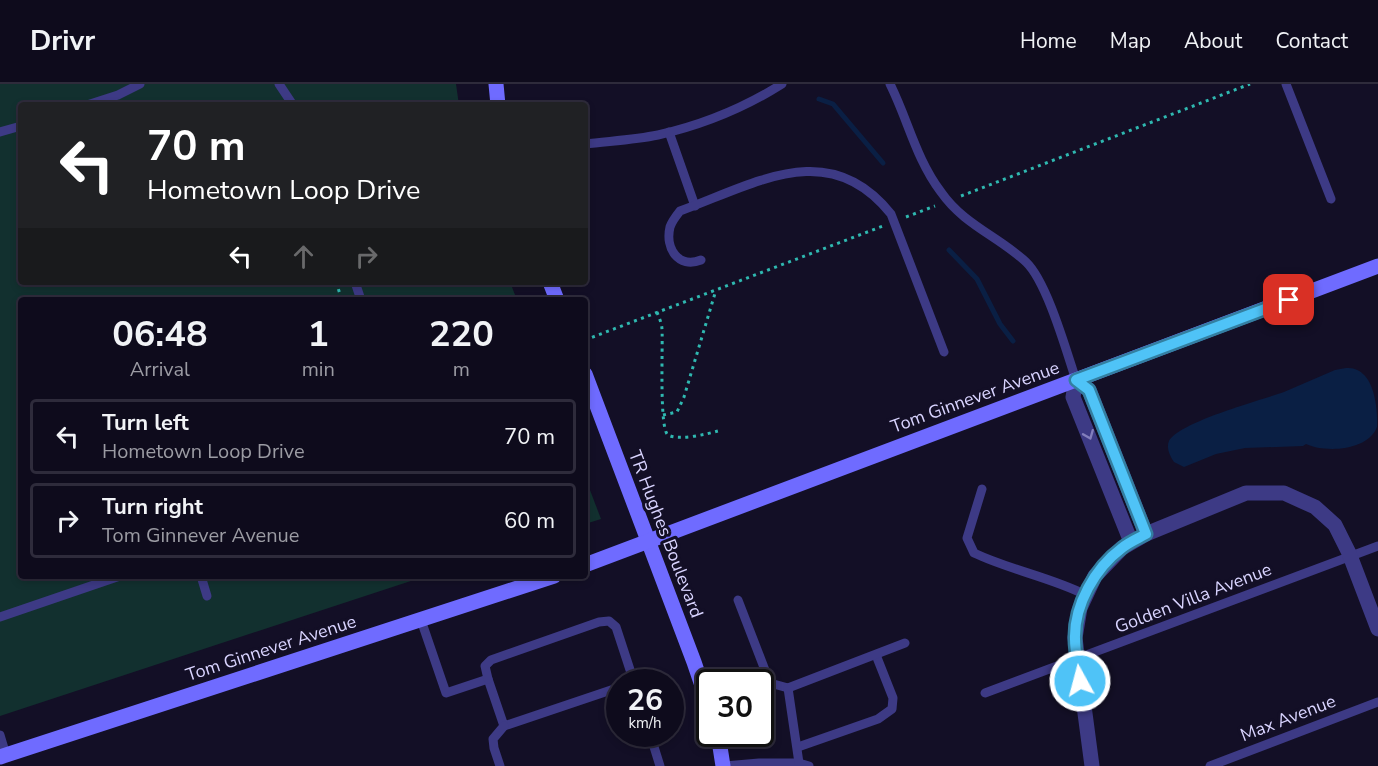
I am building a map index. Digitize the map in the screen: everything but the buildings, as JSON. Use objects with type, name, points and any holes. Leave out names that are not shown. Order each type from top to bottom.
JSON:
[{"type":"main road","points":[[496,84],[498,102]]},
{"type":"main road","name":"Tom Ginnever Avenue","points":[[588,564],[1378,266]]},
{"type":"main road","name":"TR Hughes Boulevard","points":[[588,382],[696,669]]},
{"type":"main road","name":"Tom Ginnever Avenue","points":[[5,759],[545,579]]},
{"type":"main road","points":[[720,747],[724,766]]},
{"type":"street","points":[[1131,542],[1073,397],[1076,380],[1089,390],[1146,534]]},
{"type":"street","points":[[1092,766],[1075,638],[1080,608],[1095,576],[1122,548],[1146,534],[1246,493],[1284,493],[1315,507],[1335,525],[1378,629]]},
{"type":"lane","points":[[97,102],[118,96],[140,84]]},
{"type":"lane","points":[[279,84],[291,102]]},
{"type":"lane","points":[[588,144],[669,132],[696,125],[730,112],[782,84]]},
{"type":"lane","points":[[890,84],[918,154],[927,173],[942,194],[961,216],[1025,261],[1036,274],[1076,380]]},
{"type":"lane","points":[[1286,84],[1331,199]]},
{"type":"lane","points":[[0,132],[18,127]]},
{"type":"lane","points":[[669,132],[695,206]]},
{"type":"lane","points":[[700,260],[684,263],[677,258],[669,240],[673,219],[680,211],[787,173],[807,170],[827,172],[843,177],[883,204],[891,214],[944,352]]},
{"type":"lane","points":[[982,489],[968,538],[974,553],[991,561],[1065,585],[1086,595]]},
{"type":"lane","name":"Golden Villa Avenue","points":[[985,693],[1378,546]]},
{"type":"lane","points":[[0,617],[111,579]]},
{"type":"lane","points":[[202,579],[207,596]]},
{"type":"lane","points":[[738,600],[770,683],[788,687],[905,644]]},
{"type":"lane","points":[[421,620],[446,693],[488,679]]},
{"type":"lane","points":[[504,726],[485,666],[491,660],[599,622],[609,621],[616,627],[630,669]]},
{"type":"lane","points":[[798,747],[878,719],[892,709],[893,698],[876,655]]},
{"type":"lane","points":[[788,687],[799,764]]},
{"type":"lane","points":[[500,766],[493,739],[504,726],[606,692]]},
{"type":"lane","name":"Max Avenue","points":[[1210,766],[1378,702]]},
{"type":"lane","points":[[0,735],[5,759]]},
{"type":"lane","points":[[654,747],[660,766]]},
{"type":"lane","points":[[724,766],[759,763],[809,766]]},
{"type":"path","points":[[958,197],[1251,84]]},
{"type":"path","points":[[906,217],[937,205]]},
{"type":"path","points":[[588,339],[885,225]]},
{"type":"path","points":[[663,415],[677,412],[684,397],[716,290]]},
{"type":"path","points":[[657,312],[662,327],[665,431],[668,435],[700,436],[718,432]]},
{"type":"green space","points":[[0,84],[456,84],[459,102],[18,102],[18,285],[511,285],[516,297],[18,297],[18,579],[417,579],[0,716]]},
{"type":"green space","points":[[588,485],[601,519],[588,523]]},
{"type":"water","points":[[1355,369],[1363,374],[1370,384],[1375,399],[1377,427],[1365,441],[1334,449],[1306,444],[1245,448],[1216,454],[1184,467],[1174,462],[1171,457],[1168,449],[1169,441],[1188,426],[1222,412],[1284,392],[1335,370]]},
{"type":"waterway","points":[[819,99],[833,104],[883,163]]},
{"type":"waterway","points":[[949,250],[977,279],[1000,324],[1013,341]]},
{"type":"route","points":[[1080,681],[1075,638],[1080,608],[1095,576],[1122,548],[1146,534],[1089,390],[1076,380],[1289,300]]}]
